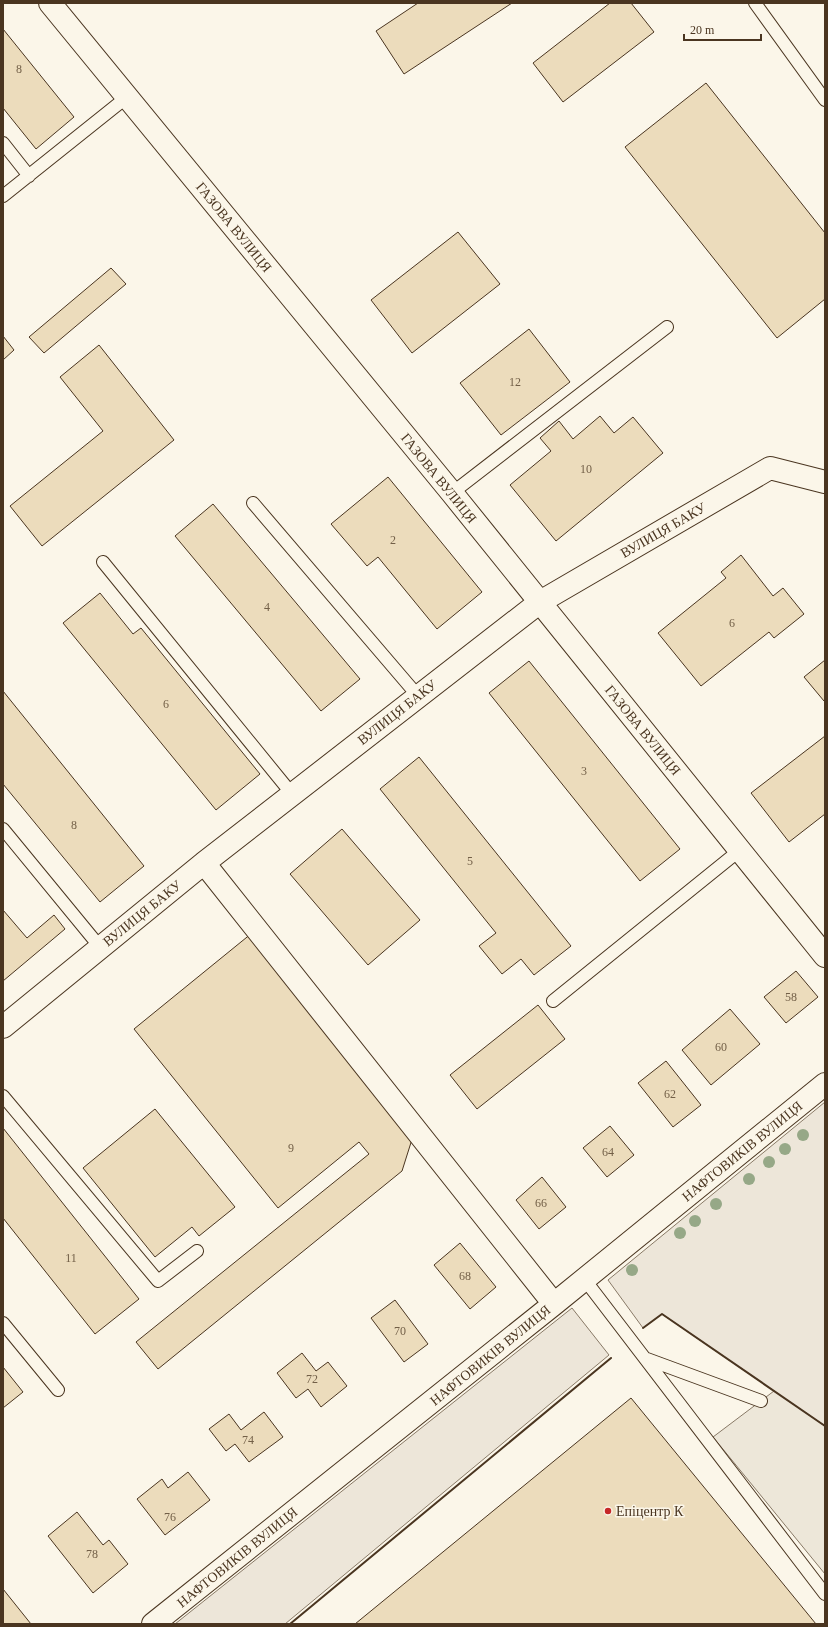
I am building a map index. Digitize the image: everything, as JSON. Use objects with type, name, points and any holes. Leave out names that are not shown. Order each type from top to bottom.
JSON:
[{"type":"street","name":"ГАЗОВА ВУЛИЦЯ","points":[[50,3],[452,493],[825,956]]},
{"type":"street","name":"ВУЛИЦЯ БАКУ","points":[[3,1027],[204,863],[540,602],[770,468],[825,482]]},
{"type":"street","points":[[204,863],[554,1304]]},
{"type":"street","name":"НАФТОВИКІВ ВУЛИЦЯ","points":[[153,1624],[585,1280],[825,1084]]},
{"type":"lane","points":[[755,3],[825,100]]},
{"type":"lane","points":[[3,196],[127,97]]},
{"type":"lane","points":[[3,143],[29,176]]},
{"type":"lane","points":[[452,493],[667,327]]},
{"type":"lane","points":[[253,503],[418,696]]},
{"type":"lane","points":[[103,562],[292,794]]},
{"type":"lane","points":[[3,829],[100,947]]},
{"type":"lane","points":[[553,1001],[740,850]]},
{"type":"lane","points":[[3,1096],[158,1281],[197,1251]]},
{"type":"lane","points":[[585,1280],[647,1359],[825,1594]]},
{"type":"lane","points":[[3,1323],[58,1390]]},
{"type":"lane","points":[[647,1359],[761,1401]]},
{"type":"shaded area","points":[[825,1102],[825,1426],[662,1314],[643,1328],[608,1280]]},
{"type":"shaded area","points":[[572,1308],[609,1355],[285,1624],[175,1624]]},
{"type":"shaded area","points":[[774,1391],[825,1426],[825,1574],[713,1437]]},
{"type":"building","points":[[418,3],[512,3],[404,74],[376,31]]},
{"type":"building","points":[[610,3],[631,3],[654,32],[563,102],[533,63]]},
{"type":"building","points":[[3,29],[74,117],[36,149],[3,108]]},
{"type":"building","points":[[706,83],[825,233],[825,299],[777,338],[625,147]]},
{"type":"building","points":[[458,232],[500,284],[412,353],[371,300]]},
{"type":"building","points":[[111,268],[126,284],[44,353],[29,337]]},
{"type":"building","points":[[529,329],[570,382],[501,435],[460,383]]},
{"type":"building","points":[[3,336],[14,350],[3,360]]},
{"type":"building","points":[[99,345],[174,440],[42,546],[10,506],[103,431],[60,377]]},
{"type":"building","points":[[600,416],[614,433],[633,417],[663,453],[556,541],[510,485],[551,451],[540,438],[559,421],[573,439]]},
{"type":"building","points":[[388,477],[482,592],[437,629],[378,557],[367,566],[331,524]]},
{"type":"building","points":[[213,504],[360,679],[321,711],[175,536]]},
{"type":"building","points":[[741,555],[773,596],[783,588],[804,614],[774,638],[769,632],[701,686],[658,633],[726,578],[721,572]]},
{"type":"building","points":[[100,593],[133,634],[141,628],[260,774],[216,810],[63,623]]},
{"type":"building","points":[[825,660],[825,700],[824,701],[804,677]]},
{"type":"building","points":[[529,661],[680,849],[640,881],[489,693]]},
{"type":"building","points":[[3,691],[144,866],[100,902],[3,784]]},
{"type":"building","points":[[825,736],[825,814],[789,842],[751,793]]},
{"type":"building","points":[[419,757],[571,946],[534,975],[521,959],[502,974],[479,946],[496,933],[380,789]]},
{"type":"building","points":[[342,829],[420,920],[368,965],[290,874]]},
{"type":"building","points":[[3,910],[27,938],[54,915],[65,929],[3,981]]},
{"type":"building","points":[[252,933],[414,1133],[402,1171],[158,1369],[136,1342],[369,1154],[359,1142],[278,1208],[134,1029]]},
{"type":"building","points":[[796,971],[818,997],[786,1023],[764,997]]},
{"type":"building","points":[[538,1005],[565,1039],[477,1109],[450,1075]]},
{"type":"building","points":[[730,1009],[760,1044],[711,1085],[682,1050]]},
{"type":"building","points":[[666,1061],[701,1105],[673,1127],[638,1083]]},
{"type":"building","points":[[155,1109],[235,1207],[199,1236],[192,1227],[155,1257],[83,1168]]},
{"type":"building","points":[[610,1126],[634,1155],[607,1177],[583,1148]]},
{"type":"building","points":[[3,1128],[139,1299],[95,1334],[3,1218]]},
{"type":"building","points":[[542,1177],[566,1207],[539,1229],[516,1200]]},
{"type":"building","points":[[460,1243],[496,1287],[470,1309],[434,1265]]},
{"type":"building","points":[[395,1300],[428,1344],[404,1362],[371,1318]]},
{"type":"building","points":[[302,1353],[316,1371],[328,1362],[347,1386],[321,1407],[308,1389],[296,1398],[277,1373]]},
{"type":"building","points":[[3,1367],[23,1392],[3,1408]]},
{"type":"building","name":"Епіцентр К","points":[[631,1398],[816,1624],[355,1624]]},
{"type":"building","points":[[264,1412],[283,1437],[249,1462],[235,1444],[226,1451],[209,1429],[229,1414],[241,1430]]},
{"type":"building","points":[[188,1472],[210,1500],[165,1535],[137,1499],[162,1479],[168,1488]]},
{"type":"building","points":[[77,1512],[103,1545],[109,1540],[128,1564],[93,1593],[48,1536]]},
{"type":"building","points":[[3,1589],[31,1624],[3,1624]]},
{"type":"wall","points":[[643,1328],[662,1314],[825,1426]]},
{"type":"wall","points":[[290,1624],[611,1358]]},
{"type":"place","name":"Епіцентр К","points":[[608,1511]]}]
